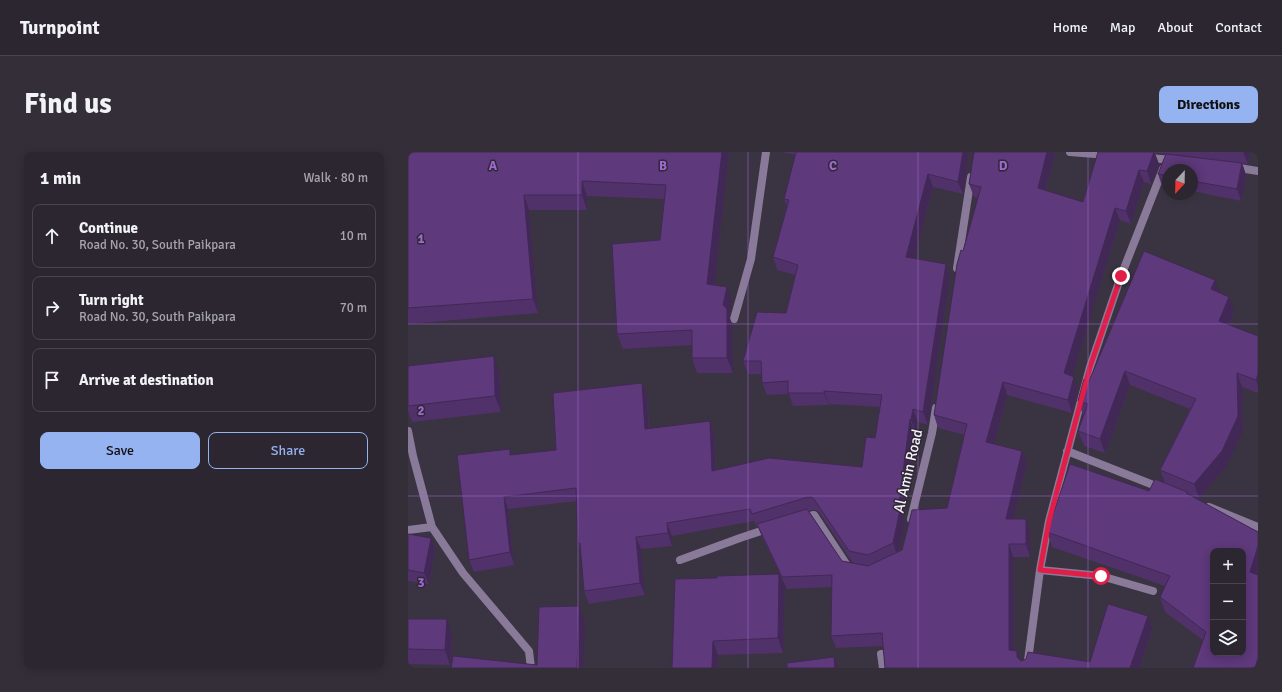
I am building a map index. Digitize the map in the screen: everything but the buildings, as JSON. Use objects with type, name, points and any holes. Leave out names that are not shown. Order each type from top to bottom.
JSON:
[{"type":"street","points":[[734,319],[751,259],[766,152]]},
{"type":"street","points":[[1070,152],[1115,155]]},
{"type":"street","points":[[1137,157],[1182,161]]},
{"type":"street","points":[[1027,668],[1040,570],[1049,521],[1090,367],[1121,276],[1167,159]]},
{"type":"street","points":[[1226,166],[1258,171]]},
{"type":"street","points":[[956,277],[972,168]]},
{"type":"street","name":"Al Amin Road","points":[[909,529],[932,433],[937,402]]},
{"type":"street","points":[[408,431],[413,456],[432,527],[463,573],[529,651],[531,668]]},
{"type":"street","points":[[1067,451],[1170,492]]},
{"type":"street","points":[[1199,503],[1258,527]]},
{"type":"street","points":[[792,522],[814,515],[850,569],[857,571]]},
{"type":"street","points":[[680,560],[777,526]]},
{"type":"street","points":[[408,530],[432,527]]},
{"type":"street","points":[[1040,570],[1101,576],[1154,591]]},
{"type":"street","points":[[881,654],[883,668]]},
{"type":"route","points":[[1101,576],[1040,570],[1049,521],[1090,367],[1121,276]]}]
